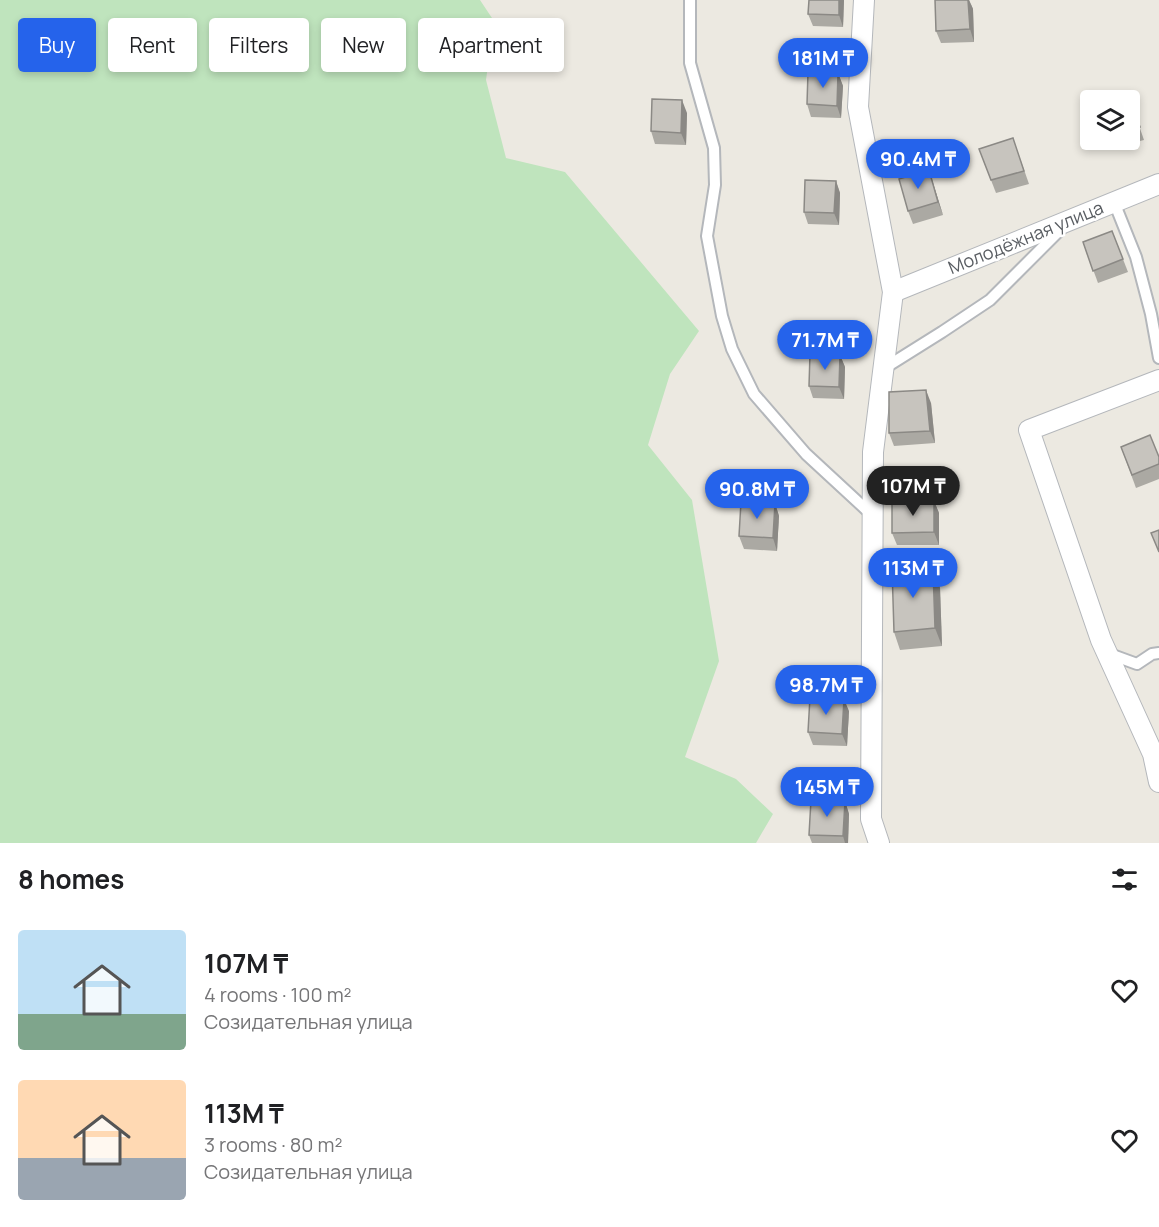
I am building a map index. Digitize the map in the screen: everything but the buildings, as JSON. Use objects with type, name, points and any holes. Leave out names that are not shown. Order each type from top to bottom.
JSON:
[{"type":"street","points":[[864,0],[858,107],[893,292],[873,452],[871,819],[879,843]]},
{"type":"street","name":"Молодёжная улица","points":[[893,292],[1159,184]]},
{"type":"street","points":[[1159,380],[1029,430],[1101,640],[1153,754],[1159,782]]},
{"type":"lane","points":[[690,0],[690,63],[714,148],[715,185],[707,236],[722,316],[732,349],[754,394],[806,454],[872,515]]},
{"type":"lane","points":[[1114,202],[1136,257],[1151,314],[1159,358]]},
{"type":"lane","points":[[883,369],[990,300],[1071,219]]},
{"type":"lane","points":[[1107,653],[1137,664],[1152,654],[1159,653]]},
{"type":"green space","points":[[0,0],[480,0],[492,18],[418,18],[418,72],[487,72],[486,80],[506,158],[565,172],[699,331],[670,374],[648,445],[692,500],[719,661],[685,757],[736,779],[773,814],[756,843],[0,843]]}]
